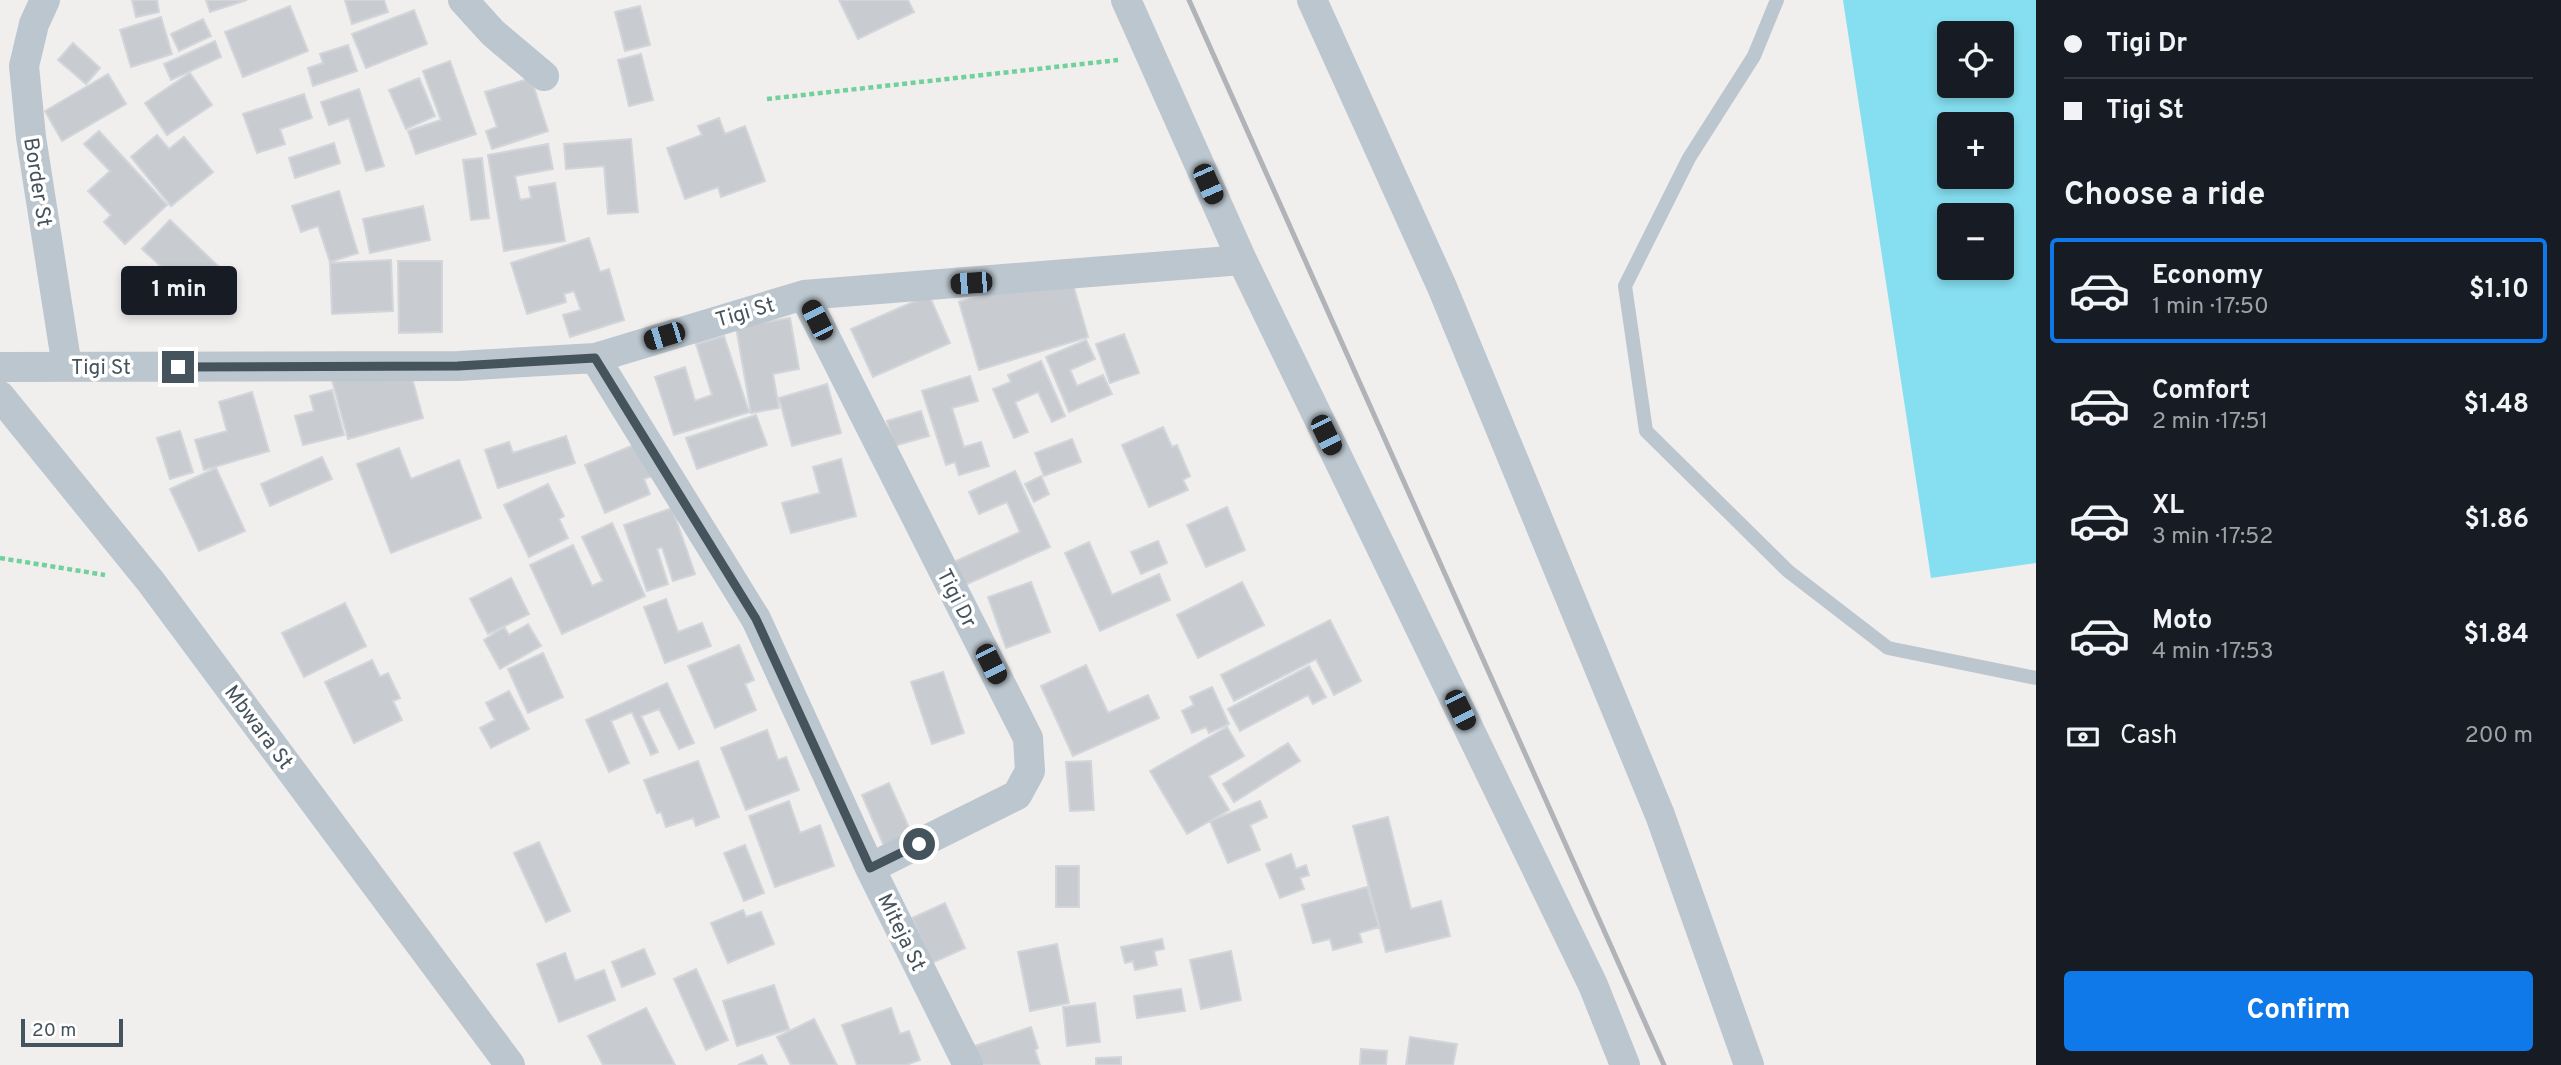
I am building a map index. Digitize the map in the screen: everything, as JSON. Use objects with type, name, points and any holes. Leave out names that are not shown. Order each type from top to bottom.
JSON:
[{"type":"street","name":"Border St","points":[[45,0],[34,24],[24,66],[31,137],[67,368]]},
{"type":"street","points":[[463,0],[493,33],[544,76]]},
{"type":"street","points":[[1126,0],[1242,260],[1593,985],[1625,1065]]},
{"type":"street","points":[[1312,0],[1442,287],[1654,802],[1749,1065]]},
{"type":"street","name":"Tigi St","points":[[0,368],[458,366],[595,358],[804,295],[1242,260]]},
{"type":"street","name":"Tigi Dr","points":[[804,295],[1028,738],[1030,771],[1017,796],[870,868]]},
{"type":"street","name":"Miteja St","points":[[595,358],[756,619],[870,868],[968,1065]]},
{"type":"street","name":"Mbwara St","points":[[0,396],[151,582],[510,1065]]},
{"type":"lane","points":[[1777,0],[1754,56],[1689,158],[1625,286],[1646,431],[1788,570],[1888,648],[2036,678]]},
{"type":"path","points":[[767,99],[1151,56]]},
{"type":"path","points":[[0,558],[151,582]]},
{"type":"water","points":[[1843,0],[2036,0],[2036,563],[1931,578]]},
{"type":"building","points":[[132,0],[157,0],[159,12],[136,17]]},
{"type":"building","points":[[206,0],[247,0],[210,12]]},
{"type":"building","points":[[345,0],[384,0],[388,12],[352,24]]},
{"type":"building","points":[[839,0],[908,0],[914,12],[858,39]]},
{"type":"building","points":[[290,6],[308,51],[243,77],[225,32]]},
{"type":"building","points":[[640,6],[650,45],[625,51],[615,12]]},
{"type":"building","points":[[414,10],[427,44],[366,68],[352,34]]},
{"type":"building","points":[[161,17],[172,54],[131,67],[120,30]]},
{"type":"building","points":[[203,19],[211,36],[179,51],[171,34]]},
{"type":"building","points":[[215,41],[221,57],[171,80],[164,64]]},
{"type":"building","points":[[73,43],[100,68],[86,84],[58,60]]},
{"type":"building","points":[[348,45],[357,71],[313,86],[308,68],[323,63],[320,54]]},
{"type":"building","points":[[641,54],[653,100],[629,106],[618,60]]},
{"type":"building","points":[[450,61],[476,134],[416,154],[408,131],[441,120],[423,71]]},
{"type":"building","points":[[190,73],[212,105],[167,135],[145,103]]},
{"type":"building","points":[[108,74],[126,104],[62,141],[45,111]]},
{"type":"building","points":[[419,78],[435,116],[406,129],[389,90]]},
{"type":"building","points":[[531,78],[548,131],[492,149],[486,131],[497,127],[485,92]]},
{"type":"building","points":[[359,89],[384,166],[366,171],[349,118],[329,125],[321,102]]},
{"type":"building","points":[[304,94],[312,118],[280,129],[285,144],[257,153],[243,114]]},
{"type":"building","points":[[719,118],[725,134],[745,126],[765,181],[721,197],[718,187],[685,199],[667,148],[702,135],[698,126]]},
{"type":"building","points":[[99,131],[167,205],[125,244],[104,222],[111,215],[88,191],[110,171],[84,144]]},
{"type":"building","points":[[157,135],[169,149],[184,137],[213,172],[171,206],[131,157]]},
{"type":"building","points":[[631,139],[638,212],[608,214],[604,166],[566,169],[564,144]]},
{"type":"building","points":[[334,143],[340,163],[295,178],[289,158]]},
{"type":"building","points":[[548,144],[553,169],[515,176],[520,200],[531,198],[529,187],[555,183],[565,241],[504,251],[488,155]]},
{"type":"building","points":[[482,158],[489,218],[471,220],[463,160]]},
{"type":"building","points":[[339,191],[358,253],[330,262],[318,226],[301,232],[292,206]]},
{"type":"building","points":[[423,206],[430,240],[370,253],[363,219]]},
{"type":"building","points":[[170,220],[219,267],[192,295],[142,249]]},
{"type":"building","points":[[589,238],[600,272],[609,269],[624,320],[570,337],[563,315],[581,310],[574,291],[564,294],[566,302],[527,314],[511,263]]},
{"type":"building","points":[[391,260],[393,311],[332,314],[330,263]]},
{"type":"building","points":[[398,261],[442,261],[442,332],[399,333]]},
{"type":"building","points":[[1069,270],[1088,337],[979,370],[959,302]]},
{"type":"building","points":[[929,295],[950,343],[873,377],[851,329]]},
{"type":"building","points":[[790,318],[799,369],[773,374],[779,408],[751,413],[736,327]]},
{"type":"building","points":[[1124,334],[1139,373],[1110,383],[1096,344]]},
{"type":"building","points":[[724,336],[749,412],[674,435],[655,377],[685,367],[695,401],[712,395],[696,344]]},
{"type":"building","points":[[1086,340],[1095,359],[1070,370],[1077,386],[1103,375],[1112,394],[1069,412],[1046,357]]},
{"type":"building","points":[[1041,361],[1065,416],[1052,422],[1038,392],[1015,402],[1028,432],[1014,438],[993,389],[1011,382],[1008,375]]},
{"type":"building","points":[[409,367],[423,418],[348,439],[332,380]]},
{"type":"building","points":[[970,376],[978,401],[952,408],[964,447],[981,442],[989,466],[959,475],[955,462],[946,465],[922,391]]},
{"type":"building","points":[[827,384],[841,433],[792,446],[779,398]]},
{"type":"building","points":[[332,390],[344,435],[303,445],[295,416],[314,411],[310,396]]},
{"type":"building","points":[[252,392],[269,451],[204,470],[195,440],[227,431],[219,402]]},
{"type":"building","points":[[921,411],[929,436],[894,446],[887,421]]},
{"type":"building","points":[[756,415],[767,445],[697,469],[686,438]]},
{"type":"building","points":[[1163,427],[1172,447],[1177,445],[1190,476],[1183,480],[1188,490],[1149,507],[1122,445]]},
{"type":"building","points":[[180,431],[193,472],[170,479],[157,438]]},
{"type":"building","points":[[566,436],[575,463],[498,488],[485,450],[509,442],[513,453]]},
{"type":"building","points":[[1072,439],[1081,462],[1044,476],[1035,453]]},
{"type":"building","points":[[634,445],[661,473],[644,479],[650,494],[605,513],[585,465]]},
{"type":"building","points":[[399,448],[411,479],[459,460],[481,518],[391,553],[357,464]]},
{"type":"building","points":[[322,457],[332,479],[270,506],[261,484]]},
{"type":"building","points":[[841,459],[856,516],[791,533],[782,503],[820,493],[813,467]]},
{"type":"building","points":[[216,468],[245,531],[199,551],[170,489]]},
{"type":"building","points":[[1015,471],[1050,547],[965,585],[954,562],[1020,532],[1007,502],[979,514],[969,492]]},
{"type":"building","points":[[1041,476],[1049,494],[1034,502],[1025,484]]},
{"type":"building","points":[[548,484],[564,516],[559,519],[568,538],[529,557],[504,505]]},
{"type":"building","points":[[1227,507],[1245,550],[1206,567],[1187,525]]},
{"type":"building","points":[[672,508],[695,574],[673,581],[662,547],[657,549],[668,584],[647,591],[624,525]]},
{"type":"building","points":[[612,523],[645,596],[562,634],[530,565],[573,545],[592,586],[603,581],[582,537]]},
{"type":"building","points":[[1158,541],[1167,563],[1141,574],[1131,552]]},
{"type":"building","points":[[1089,542],[1112,595],[1159,574],[1170,600],[1100,631],[1065,553]]},
{"type":"building","points":[[511,578],[529,614],[488,634],[470,599]]},
{"type":"building","points":[[1031,582],[1050,632],[1006,648],[988,597]]},
{"type":"building","points":[[1242,582],[1264,625],[1198,658],[1177,615]]},
{"type":"building","points":[[666,599],[678,632],[702,623],[711,646],[665,663],[644,607]]},
{"type":"building","points":[[345,603],[366,646],[304,677],[282,633]]},
{"type":"building","points":[[1330,620],[1361,681],[1334,695],[1316,659],[1234,701],[1221,675]]},
{"type":"building","points":[[528,624],[541,646],[500,669],[484,640],[504,627],[509,635]]},
{"type":"building","points":[[739,645],[754,680],[745,684],[756,710],[715,728],[688,666]]},
{"type":"building","points":[[543,653],[563,697],[528,713],[508,669]]},
{"type":"building","points":[[372,660],[380,677],[388,673],[400,698],[393,701],[402,720],[354,743],[325,682]]},
{"type":"building","points":[[1086,665],[1108,713],[1148,695],[1159,718],[1073,756],[1041,686]]},
{"type":"building","points":[[1309,666],[1326,697],[1313,704],[1308,695],[1240,731],[1228,709]]},
{"type":"building","points":[[943,672],[964,733],[932,744],[911,682]]},
{"type":"building","points":[[667,683],[694,743],[679,749],[659,709],[641,716],[658,752],[651,755],[632,712],[611,721],[629,763],[609,772],[586,720]]},
{"type":"building","points":[[1212,687],[1229,724],[1209,733],[1206,727],[1192,733],[1182,711],[1194,705],[1190,697]]},
{"type":"building","points":[[509,691],[529,729],[491,748],[480,728],[495,720],[486,703]]},
{"type":"building","points":[[1227,727],[1244,756],[1209,776],[1229,810],[1187,834],[1150,771]]},
{"type":"building","points":[[767,730],[778,760],[786,757],[799,790],[746,810],[721,748]]},
{"type":"building","points":[[1288,743],[1300,761],[1234,802],[1223,784]]},
{"type":"building","points":[[698,761],[719,817],[696,826],[693,818],[666,827],[661,812],[657,813],[644,780]]},
{"type":"building","points":[[1091,761],[1094,810],[1070,811],[1066,762]]},
{"type":"building","points":[[889,783],[915,841],[887,853],[862,795]]},
{"type":"building","points":[[789,801],[800,833],[820,825],[834,866],[775,887],[749,816]]},
{"type":"building","points":[[1260,801],[1267,817],[1250,825],[1260,850],[1228,863],[1210,821]]},
{"type":"building","points":[[1388,817],[1411,909],[1441,901],[1450,936],[1386,952],[1353,826]]},
{"type":"building","points":[[539,842],[570,911],[546,922],[514,853]]},
{"type":"building","points":[[745,845],[764,893],[744,901],[724,853]]},
{"type":"building","points":[[1291,854],[1296,869],[1306,865],[1309,875],[1300,878],[1304,889],[1280,898],[1266,864]]},
{"type":"building","points":[[1056,866],[1079,866],[1079,907],[1056,907]]},
{"type":"building","points":[[1367,887],[1379,927],[1359,933],[1362,942],[1333,950],[1330,939],[1313,943],[1302,905]]},
{"type":"building","points":[[945,903],[965,948],[932,963],[912,918]]},
{"type":"building","points":[[743,910],[746,917],[761,912],[774,944],[728,963],[711,923]]},
{"type":"building","points":[[1162,939],[1164,949],[1154,951],[1157,965],[1135,970],[1133,961],[1125,963],[1121,947]]},
{"type":"building","points":[[1057,944],[1069,1003],[1030,1011],[1018,952]]},
{"type":"building","points":[[644,949],[655,974],[622,987],[612,962]]},
{"type":"building","points":[[1231,951],[1241,1000],[1201,1009],[1190,960]]},
{"type":"building","points":[[565,953],[575,981],[604,970],[615,1000],[559,1022],[537,964]]},
{"type":"building","points":[[696,969],[728,1040],[706,1050],[674,979]]},
{"type":"building","points":[[774,985],[789,1029],[737,1046],[723,1001]]},
{"type":"building","points":[[1181,989],[1185,1011],[1137,1018],[1134,996]]},
{"type":"building","points":[[1095,1003],[1100,1042],[1067,1046],[1063,1007]]},
{"type":"building","points":[[646,1008],[675,1065],[603,1065],[588,1036]]},
{"type":"building","points":[[891,1008],[900,1034],[909,1031],[920,1060],[906,1065],[857,1065],[842,1025]]},
{"type":"building","points":[[814,1019],[837,1065],[791,1065],[777,1037]]},
{"type":"building","points":[[1031,1027],[1040,1065],[978,1065],[972,1047]]},
{"type":"building","points":[[1410,1037],[1457,1044],[1453,1065],[1406,1065]]},
{"type":"building","points":[[1361,1049],[1387,1051],[1386,1065],[1360,1065]]},
{"type":"building","points":[[762,1055],[767,1065],[738,1065]]},
{"type":"building","points":[[1121,1057],[1121,1065],[1096,1065],[1096,1058]]},
{"type":"railway","points":[[1189,0],[1664,1065]]},
{"type":"route","points":[[178,367],[458,366],[595,358],[756,619],[870,868],[919,844]]}]
